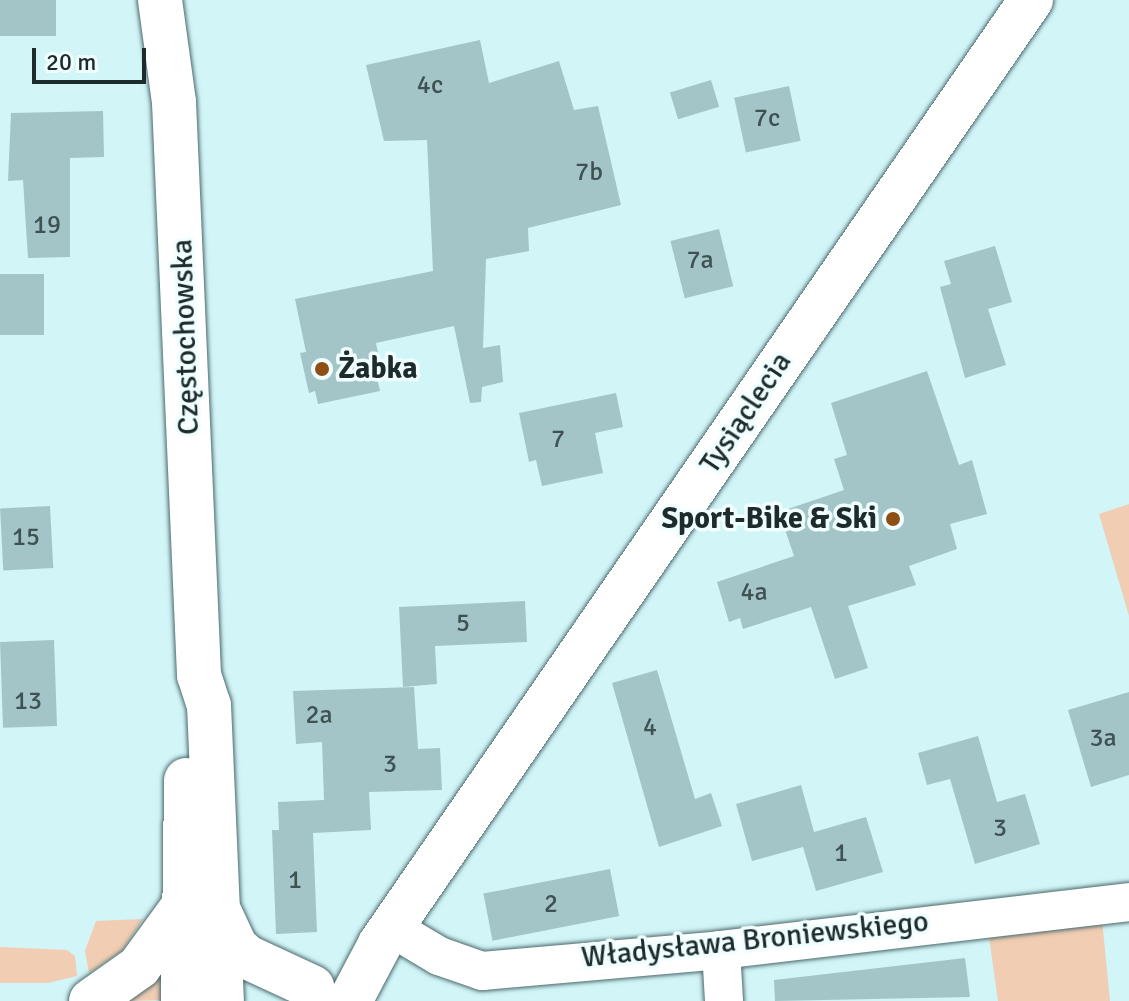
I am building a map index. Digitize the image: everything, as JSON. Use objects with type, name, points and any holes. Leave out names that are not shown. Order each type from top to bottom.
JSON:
[{"type":"street","name":"Częstochowska","points":[[160,0],[179,190],[199,675],[209,705],[200,909],[183,1001]]},
{"type":"street","name":"Tysiąclecia","points":[[318,996],[386,936],[1031,0]]},
{"type":"street","name":"Władysława Broniewskiego","points":[[386,936],[482,971],[721,950],[1129,902]]},
{"type":"street","name":"Częstochowska","points":[[200,909],[222,1001]]},
{"type":"street","points":[[91,1001],[139,967],[200,909],[247,957],[318,996]]},
{"type":"street","points":[[721,950],[724,1001]]},
{"type":"shaded area","points":[[1129,504],[1129,616],[1099,514]]},
{"type":"shaded area","points":[[986,916],[1102,920],[1110,1001],[998,1001]]},
{"type":"shaded area","points":[[143,919],[122,951],[89,973],[85,951],[96,921]]},
{"type":"shaded area","points":[[0,947],[67,950],[75,956],[77,976],[48,983],[0,983]]},
{"type":"shaded area","points":[[171,950],[173,1000],[122,1001]]},
{"type":"building","points":[[0,0],[56,0],[56,36],[0,36]]},
{"type":"building","points":[[480,40],[489,83],[559,61],[574,110],[598,106],[621,205],[528,228],[529,251],[486,259],[483,348],[500,345],[503,382],[482,387],[481,402],[470,403],[454,326],[376,343],[383,376],[377,378],[380,391],[318,404],[315,391],[309,393],[300,353],[306,352],[295,299],[433,271],[427,140],[384,141],[366,65]]},
{"type":"building","points":[[711,80],[719,107],[678,119],[670,93]]},
{"type":"building","points":[[789,86],[801,141],[746,152],[734,98]]},
{"type":"building","points":[[103,111],[104,157],[70,158],[70,257],[28,258],[23,180],[8,181],[11,113]]},
{"type":"building","points":[[719,229],[733,286],[685,298],[670,241]]},
{"type":"building","points":[[995,246],[1012,302],[988,309],[1006,365],[965,378],[940,287],[951,284],[944,261]]},
{"type":"building","points":[[0,274],[44,274],[44,335],[0,335]]},
{"type":"building","points":[[927,371],[959,465],[972,460],[987,514],[950,524],[957,549],[909,566],[916,585],[848,606],[868,668],[835,679],[811,607],[743,629],[740,618],[729,622],[717,582],[794,556],[779,512],[844,490],[834,459],[847,455],[831,403]]},
{"type":"building","points":[[616,393],[623,427],[595,433],[603,473],[542,486],[536,460],[529,462],[519,413]]},
{"type":"building","points":[[50,506],[53,568],[3,571],[0,509]]},
{"type":"building","points":[[525,601],[527,642],[435,646],[437,684],[403,687],[399,607]]},
{"type":"building","points":[[54,640],[57,726],[3,728],[0,642]]},
{"type":"building","points":[[657,670],[695,799],[711,793],[722,826],[659,847],[612,683]]},
{"type":"building","points":[[414,687],[418,749],[440,748],[442,790],[369,792],[371,830],[313,833],[317,932],[276,934],[272,830],[279,830],[278,802],[324,800],[322,742],[296,744],[293,691]]},
{"type":"building","points":[[1129,692],[1129,775],[1091,787],[1068,710]]},
{"type":"building","points":[[978,736],[997,802],[1025,794],[1040,844],[975,864],[950,779],[927,785],[918,753]]},
{"type":"building","points":[[801,785],[814,832],[866,817],[883,872],[816,891],[803,847],[752,861],[736,804]]},
{"type":"building","points":[[610,869],[619,916],[493,941],[483,894]]},
{"type":"building","points":[[965,958],[970,997],[775,1001],[774,980]]},
{"type":"place","name":"Żabka","points":[[322,369]]},
{"type":"place","name":"Sport-Bike & Ski","points":[[893,519]]}]
